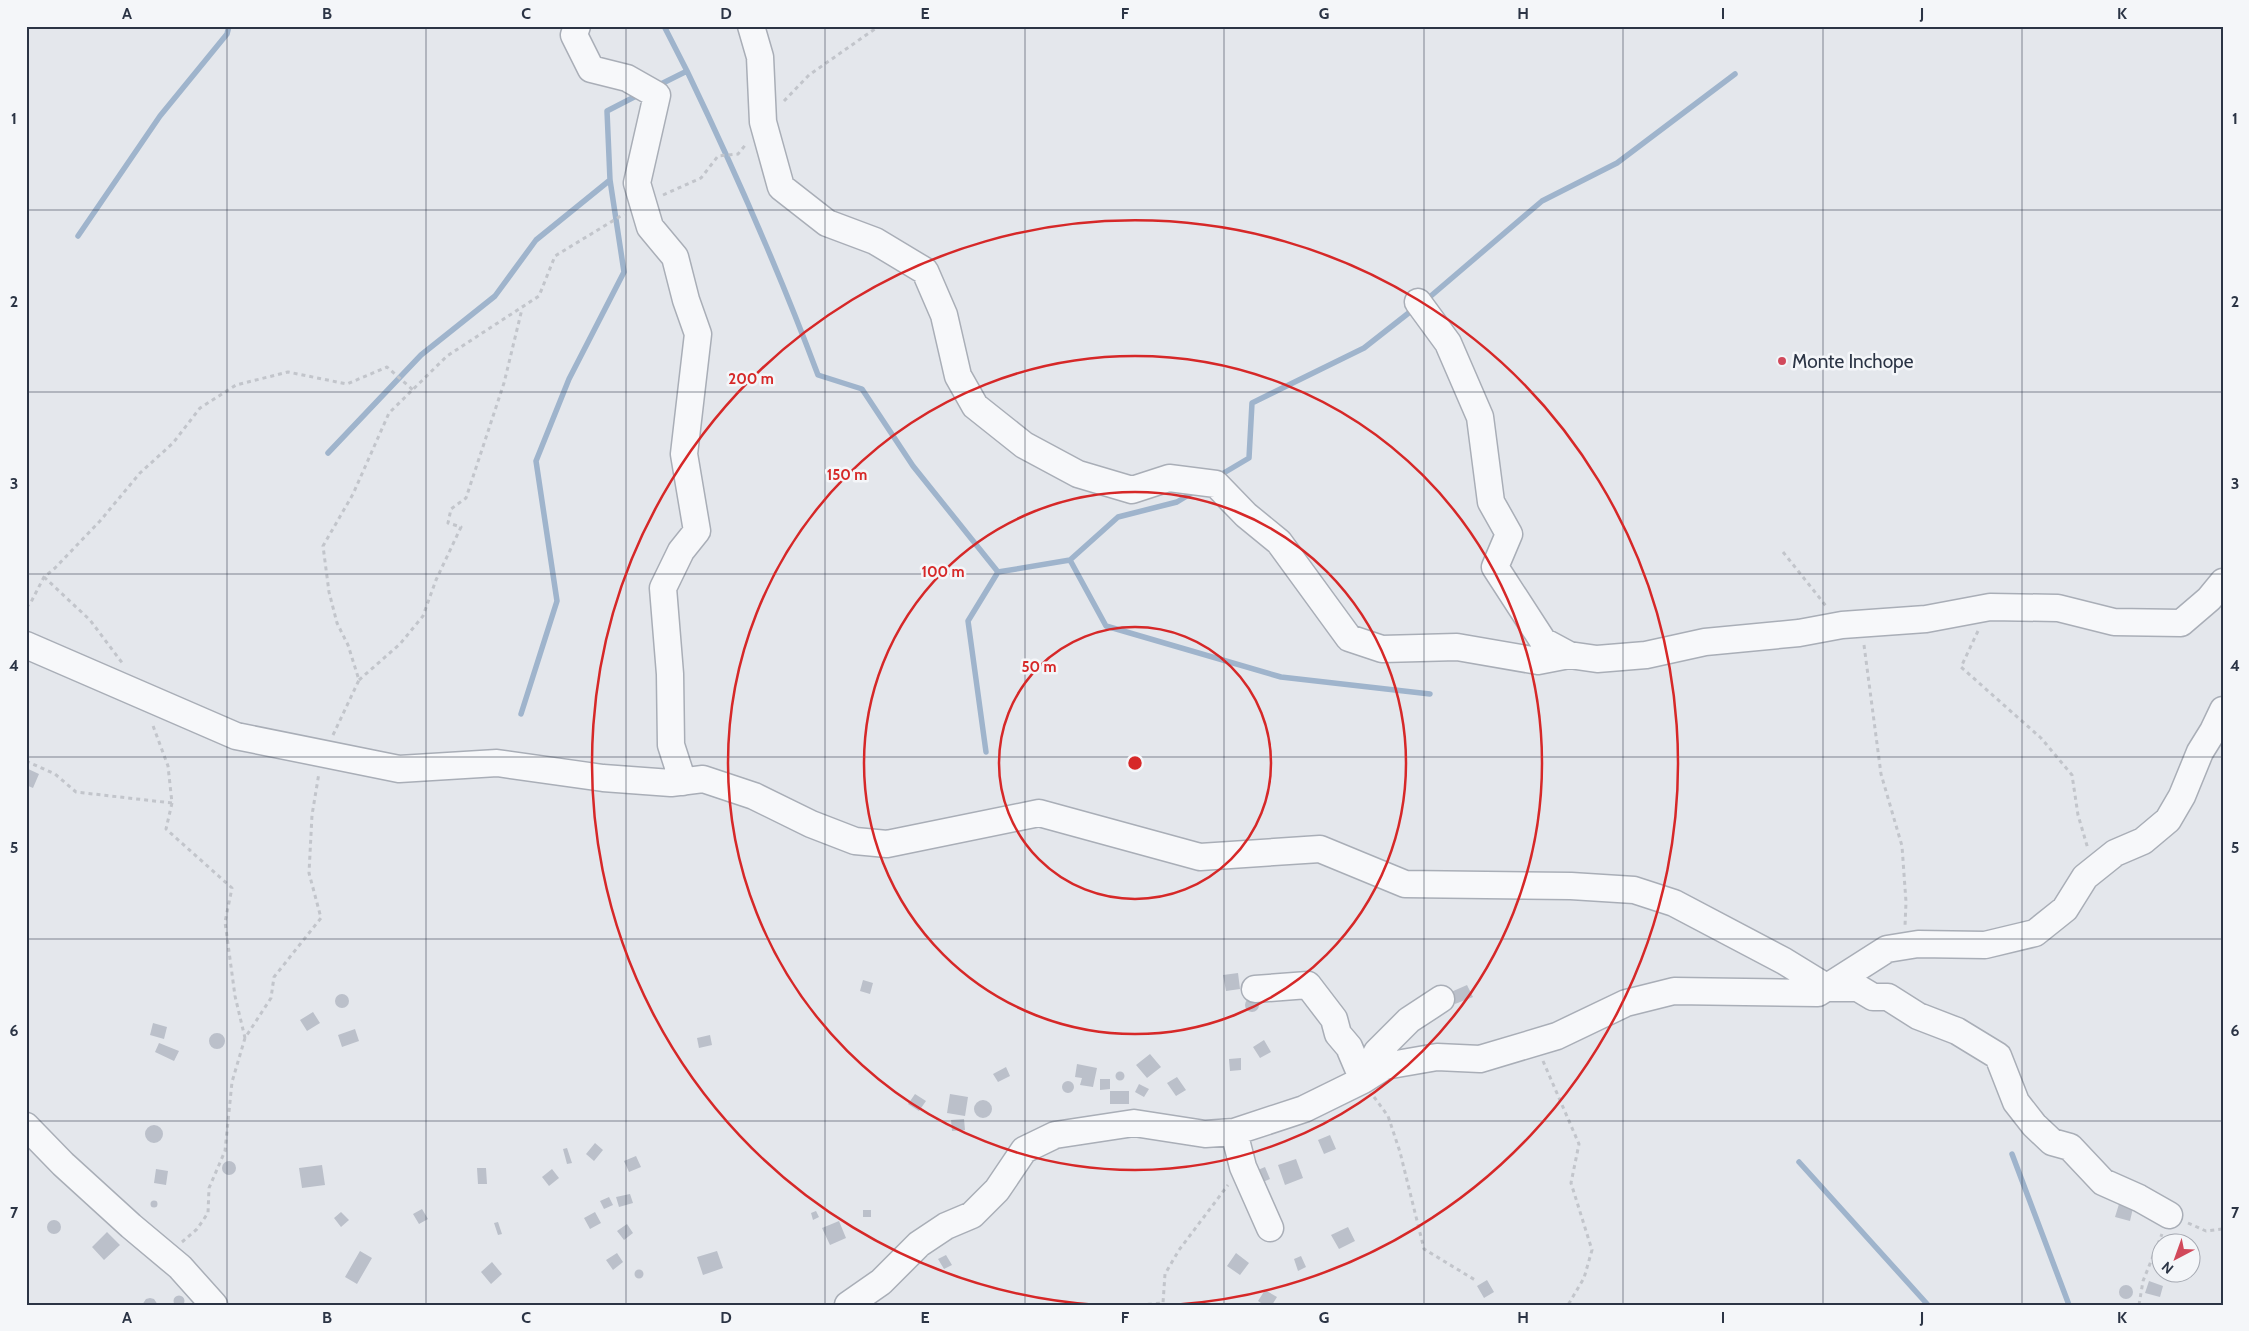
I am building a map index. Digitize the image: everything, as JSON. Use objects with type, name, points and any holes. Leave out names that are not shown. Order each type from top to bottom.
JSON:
[{"type":"street","points":[[577,26],[574,35],[591,69],[627,78],[657,95],[638,183],[650,227],[675,258],[686,300],[698,334],[684,454],[697,531],[681,551],[663,588],[670,674],[671,745],[683,782]]},
{"type":"street","points":[[751,26],[760,57],[765,120],[780,187],[827,223],[875,241],[925,271],[944,315],[958,376],[975,406],[1024,445],[1078,474],[1132,490],[1169,478],[1216,484],[1246,515],[1280,542],[1348,638],[1382,649],[1457,647],[1538,661],[1569,655]]},
{"type":"street","points":[[1418,302],[1448,343],[1480,418],[1491,502],[1510,534],[1495,567],[1543,641],[1569,655],[1597,660],[1646,655],[1705,642],[1799,633],[1842,625],[1926,619],[1989,607],[2058,608],[2114,622],[2180,623],[2209,599],[2223,582]]},
{"type":"street","points":[[26,644],[236,736],[324,756],[399,770],[497,763],[603,778],[671,783],[703,779],[754,796],[811,824],[855,841],[888,844],[1038,813],[1200,857],[1320,848],[1405,884],[1571,886],[1634,890],[1674,903],[1784,962],[1828,988],[1858,988],[1873,997],[1888,997],[1918,1016],[1958,1030],[1998,1056],[2016,1102],[2034,1126],[2052,1142],[2070,1147],[2103,1182],[2139,1198],[2169,1215]]},
{"type":"street","points":[[848,1305],[881,1282],[919,1244],[946,1226],[972,1215],[997,1190],[1024,1150],[1055,1135],[1134,1123],[1205,1134],[1234,1132],[1304,1109],[1363,1080],[1385,1066],[1437,1057],[1480,1059],[1558,1036],[1626,1003],[1674,990],[1707,993],[1764,991],[1798,994],[1818,993],[1887,949],[1918,944],[1985,945],[2035,933],[2065,909],[2085,876],[2115,853],[2142,841],[2168,820],[2182,796],[2200,752],[2223,710]]},
{"type":"street","points":[[1255,989],[1308,985],[1334,1018],[1338,1034],[1350,1047],[1363,1080]]},
{"type":"street","points":[[1363,1080],[1377,1052],[1409,1020],[1441,998]]},
{"type":"street","points":[[26,1126],[62,1164],[130,1226],[180,1267],[214,1305]]},
{"type":"street","points":[[1234,1132],[1243,1166],[1270,1228]]},
{"type":"path","points":[[359,680],[329,592],[323,546],[352,494],[389,413],[447,356],[540,296],[555,256],[643,203],[701,178],[718,156],[738,154],[765,120],[808,75],[879,26]]},
{"type":"path","points":[[167,1256],[197,1229],[208,1213],[209,1188],[225,1151],[232,1082],[245,1038],[271,998],[274,977],[321,918],[308,873],[312,815],[320,766],[359,680],[400,644],[423,616],[436,580],[462,527],[448,523],[451,509],[466,498],[504,383],[522,308]]},
{"type":"path","points":[[26,607],[30,604],[44,577],[100,521],[140,473],[173,443],[200,408],[236,385],[288,372],[347,384],[387,367],[413,390]]},
{"type":"path","points":[[1783,552],[1842,625],[1865,646],[1881,774],[1902,846],[1906,902],[1904,946]]},
{"type":"path","points":[[44,577],[90,620],[124,665]]},
{"type":"path","points":[[1989,607],[1961,667],[2041,738],[2072,775],[2078,815],[2094,870]]},
{"type":"path","points":[[142,696],[168,766],[172,804],[166,829],[232,888],[225,922],[235,996],[245,1038]]},
{"type":"path","points":[[26,761],[55,774],[76,792],[172,804]]},
{"type":"path","points":[[1535,1042],[1579,1144],[1571,1183],[1592,1250],[1584,1278],[1568,1305]]},
{"type":"path","points":[[1363,1080],[1388,1116],[1400,1152],[1424,1248],[1475,1280]]},
{"type":"path","points":[[1140,1305],[1163,1303],[1164,1274],[1179,1250],[1243,1166]]},
{"type":"path","points":[[2139,1305],[2143,1281],[2169,1215],[2206,1231],[2223,1229]]},
{"type":"building","points":[[26,768],[39,774],[33,788],[26,785]]},
{"type":"building","points":[[1238,973],[1240,989],[1226,991],[1223,975]]},
{"type":"building","points":[[863,980],[873,983],[870,994],[860,991]]},
{"type":"building","points":[[1467,985],[1473,997],[1455,1004],[1451,992]]},
{"type":"building","points":[[339,994],[345,994],[349,1001],[345,1008],[339,1008],[335,1004],[335,998]]},
{"type":"building","points":[[1252,998],[1257,1000],[1259,1005],[1257,1010],[1252,1012],[1247,1010],[1245,1005],[1247,1000]]},
{"type":"building","points":[[313,1012],[320,1023],[307,1031],[300,1020]]},
{"type":"building","points":[[153,1023],[167,1027],[164,1039],[150,1035]]},
{"type":"building","points":[[355,1029],[359,1041],[342,1047],[338,1035]]},
{"type":"building","points":[[214,1033],[220,1033],[225,1038],[223,1047],[214,1049],[209,1044],[209,1038]]},
{"type":"building","points":[[710,1035],[712,1045],[699,1048],[697,1038]]},
{"type":"building","points":[[1264,1040],[1271,1052],[1260,1058],[1253,1047]]},
{"type":"building","points":[[159,1043],[179,1051],[174,1061],[155,1052]]},
{"type":"building","points":[[1150,1054],[1161,1067],[1147,1078],[1136,1065]]},
{"type":"building","points":[[1241,1058],[1241,1070],[1230,1071],[1229,1059]]},
{"type":"building","points":[[1077,1064],[1097,1068],[1093,1087],[1080,1085],[1082,1078],[1075,1077]]},
{"type":"building","points":[[1006,1067],[1010,1076],[998,1082],[993,1074]]},
{"type":"building","points":[[1120,1072],[1124,1076],[1120,1080],[1116,1076]]},
{"type":"building","points":[[1177,1077],[1186,1090],[1176,1096],[1167,1083]]},
{"type":"building","points":[[1100,1079],[1110,1079],[1110,1089],[1100,1090]]},
{"type":"building","points":[[1066,1081],[1070,1081],[1074,1087],[1070,1093],[1066,1093],[1062,1089],[1062,1085]]},
{"type":"building","points":[[1139,1084],[1149,1089],[1144,1097],[1135,1092]]},
{"type":"building","points":[[1110,1091],[1129,1091],[1129,1104],[1110,1104]]},
{"type":"building","points":[[915,1094],[926,1101],[919,1111],[908,1104]]},
{"type":"building","points":[[950,1094],[968,1097],[965,1116],[947,1113]]},
{"type":"building","points":[[983,1100],[989,1103],[992,1109],[989,1115],[983,1118],[977,1115],[974,1109],[977,1103]]},
{"type":"building","points":[[964,1119],[965,1130],[952,1131],[951,1120]]},
{"type":"building","points":[[154,1125],[160,1128],[163,1134],[160,1140],[154,1143],[148,1140],[145,1134],[148,1128]]},
{"type":"building","points":[[1330,1135],[1336,1149],[1324,1154],[1318,1140]]},
{"type":"building","points":[[595,1143],[603,1150],[594,1161],[586,1154]]},
{"type":"building","points":[[567,1148],[572,1163],[567,1164],[563,1149]]},
{"type":"building","points":[[636,1156],[641,1167],[629,1172],[624,1161]]},
{"type":"building","points":[[1296,1159],[1303,1178],[1285,1185],[1278,1165]]},
{"type":"building","points":[[229,1161],[234,1163],[236,1168],[234,1173],[229,1175],[224,1173],[222,1168],[224,1163]]},
{"type":"building","points":[[322,1165],[325,1185],[302,1188],[299,1168]]},
{"type":"building","points":[[1265,1167],[1270,1179],[1258,1184],[1253,1172]]},
{"type":"building","points":[[477,1168],[486,1168],[487,1184],[478,1184]]},
{"type":"building","points":[[156,1169],[168,1171],[166,1185],[154,1183]]},
{"type":"building","points":[[552,1169],[559,1178],[549,1186],[542,1177]]},
{"type":"building","points":[[630,1194],[633,1203],[619,1207],[616,1197]]},
{"type":"building","points":[[609,1197],[613,1205],[604,1209],[600,1201]]},
{"type":"building","points":[[154,1200],[158,1204],[154,1208],[150,1204]]},
{"type":"building","points":[[2119,1204],[2133,1208],[2130,1221],[2115,1217]]},
{"type":"building","points":[[422,1209],[428,1219],[419,1224],[413,1214]]},
{"type":"building","points":[[863,1210],[871,1210],[871,1217],[863,1217]]},
{"type":"building","points":[[816,1211],[819,1217],[813,1220],[811,1213]]},
{"type":"building","points":[[341,1212],[349,1220],[341,1227],[334,1218]]},
{"type":"building","points":[[595,1212],[601,1223],[590,1229],[584,1218]]},
{"type":"building","points":[[51,1220],[57,1220],[61,1227],[57,1234],[51,1234],[47,1230],[47,1224]]},
{"type":"building","points":[[839,1221],[846,1238],[830,1245],[822,1228]]},
{"type":"building","points":[[498,1222],[502,1234],[498,1235],[494,1223]]},
{"type":"building","points":[[627,1224],[633,1233],[624,1240],[617,1231]]},
{"type":"building","points":[[1348,1227],[1355,1241],[1339,1249],[1331,1235]]},
{"type":"building","points":[[107,1232],[120,1245],[104,1260],[92,1247]]},
{"type":"building","points":[[360,1251],[372,1258],[357,1284],[345,1277]]},
{"type":"building","points":[[717,1251],[723,1268],[703,1275],[697,1257]]},
{"type":"building","points":[[617,1253],[623,1262],[613,1270],[606,1260]]},
{"type":"building","points":[[1236,1253],[1249,1263],[1240,1275],[1227,1266]]},
{"type":"building","points":[[946,1255],[952,1265],[944,1269],[938,1259]]},
{"type":"building","points":[[1301,1256],[1306,1267],[1298,1271],[1294,1259]]},
{"type":"building","points":[[492,1262],[502,1274],[491,1284],[481,1272]]},
{"type":"building","points":[[639,1270],[643,1274],[639,1278],[635,1274]]},
{"type":"building","points":[[1487,1280],[1494,1292],[1484,1298],[1477,1286]]},
{"type":"building","points":[[2149,1281],[2152,1284],[2163,1286],[2160,1297],[2145,1293]]},
{"type":"building","points":[[2123,1285],[2129,1285],[2133,1292],[2129,1299],[2123,1299],[2119,1295],[2119,1289]]},
{"type":"building","points":[[1265,1290],[1277,1297],[1272,1305],[1264,1305],[1258,1301]]},
{"type":"building","points":[[179,1295],[185,1301],[179,1307],[173,1301]]},
{"type":"building","points":[[146,1299],[154,1299],[158,1305],[142,1305]]},
{"type":"waterway","points":[[78,236],[160,116],[227,34],[229,26]]},
{"type":"waterway","points":[[657,86],[687,71],[664,26]]},
{"type":"waterway","points":[[687,71],[756,222],[818,375],[862,389],[913,466],[998,572],[968,621],[986,752]]},
{"type":"waterway","points":[[1425,301],[1542,201],[1617,163],[1735,74]]},
{"type":"waterway","points":[[521,714],[557,601],[536,461],[569,379],[624,272],[610,180],[607,111],[640,94]]},
{"type":"waterway","points":[[328,453],[421,355],[495,296],[536,240],[610,180]]},
{"type":"waterway","points":[[1217,477],[1249,458],[1252,403],[1364,348],[1415,308]]},
{"type":"waterway","points":[[1070,560],[1118,517],[1177,502],[1195,491]]},
{"type":"waterway","points":[[998,572],[1070,560],[1106,626],[1281,677],[1430,694]]},
{"type":"waterway","points":[[2012,1154],[2069,1305]]},
{"type":"waterway","points":[[1799,1162],[1928,1305]]},
{"type":"place","name":"Monte Inchope","points":[[1782,361]]}]
